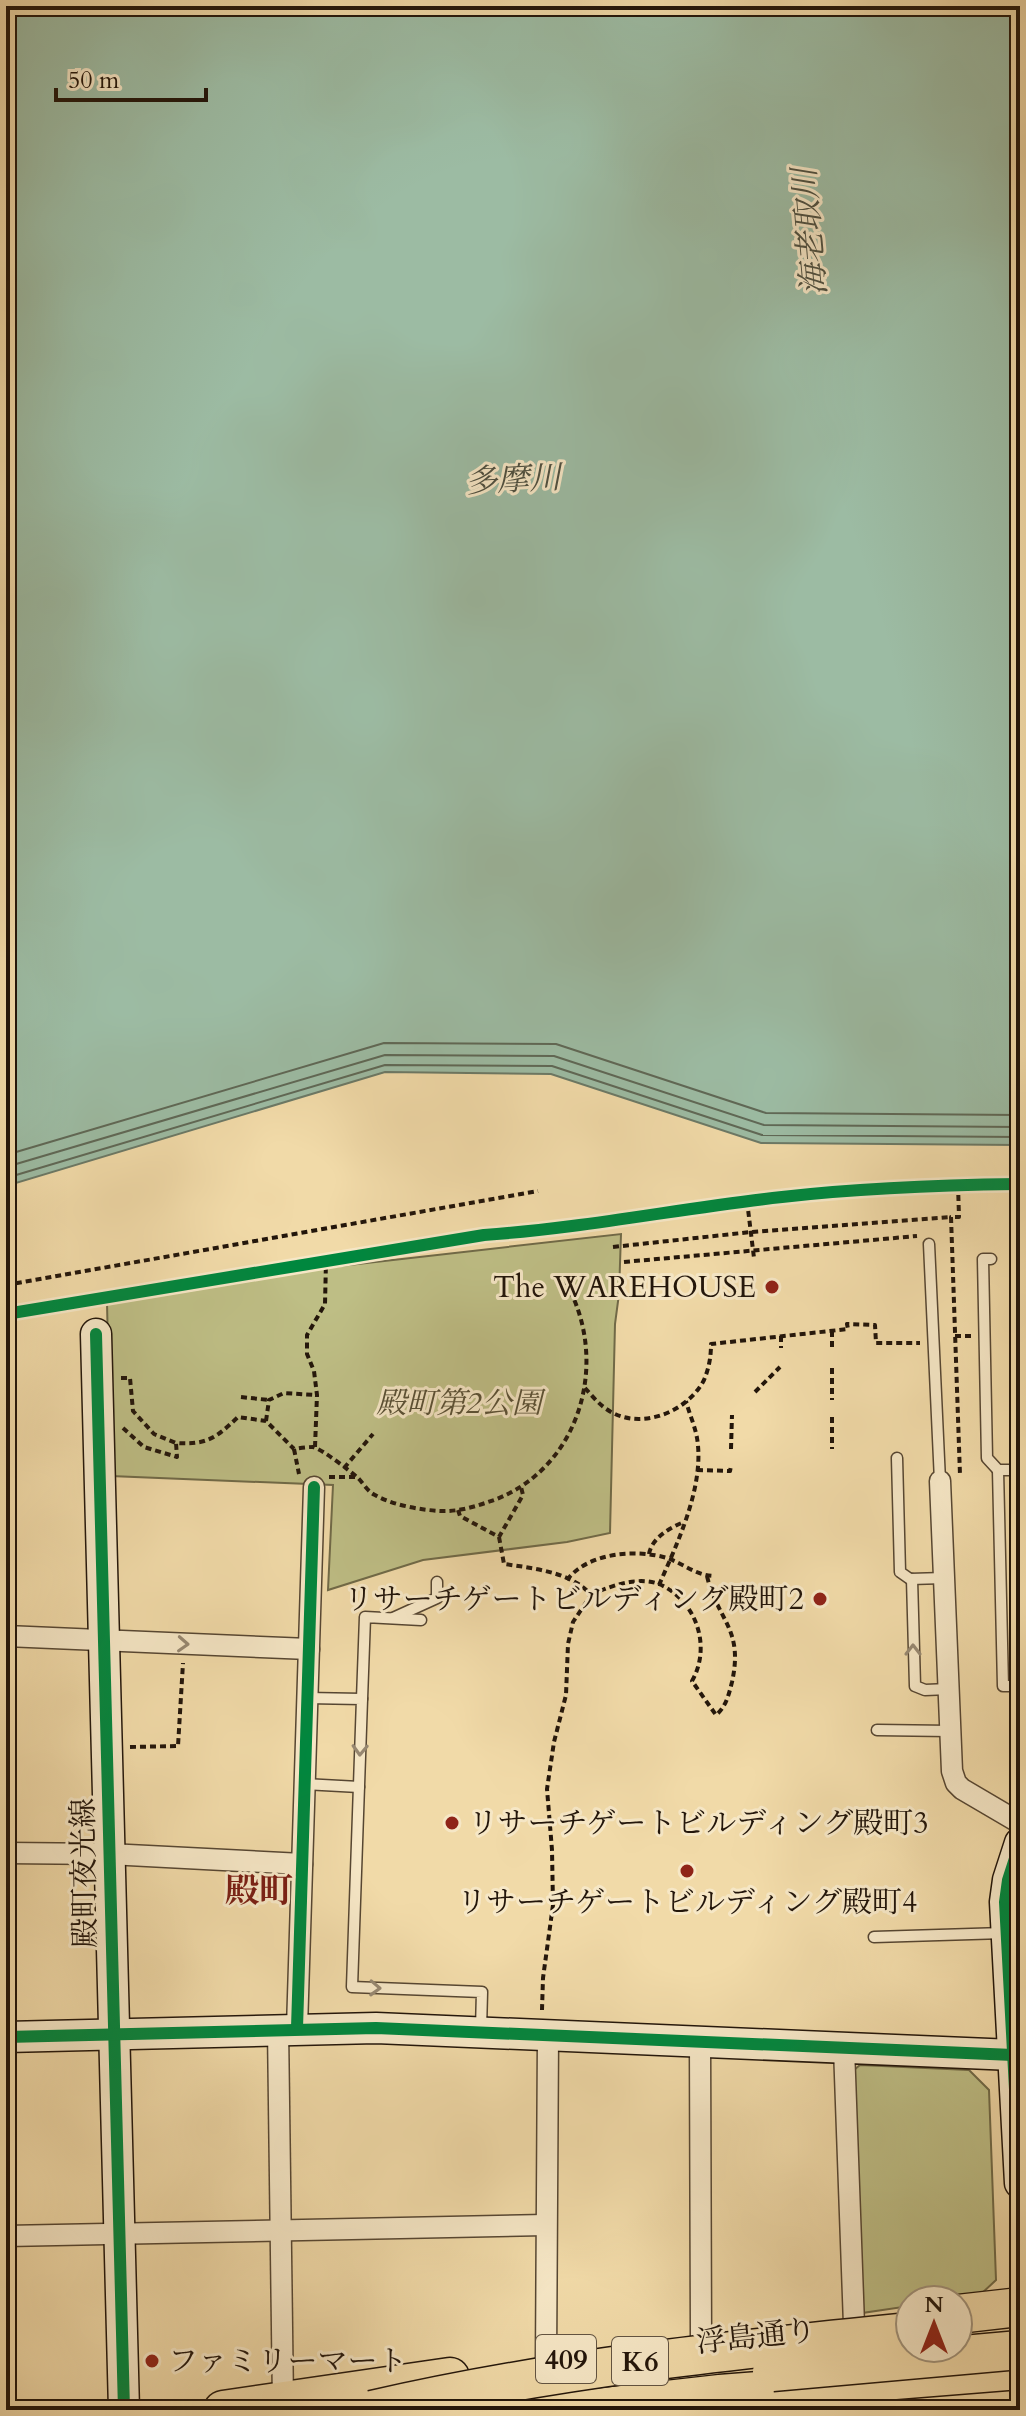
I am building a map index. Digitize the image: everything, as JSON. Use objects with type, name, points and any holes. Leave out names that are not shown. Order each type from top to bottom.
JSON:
[{"type":"highway","points":[[974,2312],[1020,2307]]},
{"type":"highway","name":"浮島通り","points":[[223,2410],[701,2341],[894,2321]]},
{"type":"highway","points":[[974,2326],[1020,2322]]},
{"type":"highway","name":"K6","points":[[372,2410],[453,2391],[550,2374],[732,2350],[894,2334]]},
{"type":"highway","name":"K6","points":[[498,2410],[625,2389],[726,2377],[1020,2350]]},
{"type":"highway","name":"浮島通り","points":[[579,2410],[652,2406],[1020,2370]]},
{"type":"street","name":"殿町夜光線","points":[[96,1334],[124,2410]]},
{"type":"street","points":[[950,1483],[944,1578],[952,1771],[956,1783],[1020,1823]]},
{"type":"street","points":[[283,2403],[282,2231],[288,2028],[302,1864],[314,1487]]},
{"type":"street","points":[[6,1636],[309,1649]]},
{"type":"street","points":[[1020,1843],[1008,1880],[1020,2183]]},
{"type":"street","points":[[6,1853],[109,1854],[302,1864]]},
{"type":"street","points":[[6,2037],[288,2028],[480,2032],[545,2029],[700,2042],[844,2048],[1016,2074]]},
{"type":"street","points":[[545,2029],[551,2169],[545,2225],[546,2362]]},
{"type":"street","points":[[700,2042],[701,2341]]},
{"type":"street","points":[[844,2048],[854,2325]]},
{"type":"street","points":[[6,2236],[545,2225]]},
{"type":"street","points":[[632,2351],[652,2406]]},
{"type":"lane","points":[[925,1240],[936,1408],[950,1483]]},
{"type":"lane","points":[[991,1259],[983,1259],[987,1458],[998,1470],[1003,1686],[1020,1686]]},
{"type":"lane","points":[[897,1458],[898,1565],[904,1576],[912,1579],[944,1578]]},
{"type":"lane","points":[[998,1470],[1020,1470]]},
{"type":"lane","points":[[912,1579],[913,1680],[918,1689],[949,1689]]},
{"type":"lane","points":[[391,1618],[437,1598],[437,1582]]},
{"type":"lane","points":[[421,1620],[365,1617],[352,1987],[482,1992],[480,2032]]},
{"type":"lane","points":[[307,1698],[362,1699]]},
{"type":"lane","points":[[877,1730],[950,1731]]},
{"type":"lane","points":[[304,1784],[359,1787]]},
{"type":"lane","points":[[874,1937],[1011,1944]]},
{"type":"path","points":[[613,1247],[751,1232],[959,1217],[958,1185]]},
{"type":"path","points":[[942,1186],[973,1185]]},
{"type":"path","points":[[6,1285],[538,1191]]},
{"type":"path","points":[[747,1201],[754,1258]]},
{"type":"path","points":[[950,1483],[955,1343],[951,1217]]},
{"type":"path","points":[[624,1262],[753,1249],[925,1240]]},
{"type":"path","points":[[315,1447],[317,1395],[314,1371],[307,1354],[307,1335],[325,1304],[319,1262],[340,1259]]},
{"type":"path","points":[[130,1378],[133,1411],[154,1434],[176,1443],[199,1445],[223,1431],[238,1417],[266,1421],[294,1449],[315,1447],[374,1495],[407,1506],[440,1511],[458,1510],[487,1502],[536,1477],[569,1437],[579,1414],[585,1388],[587,1341],[572,1294],[554,1274]]},
{"type":"path","points":[[585,1388],[614,1413],[631,1418],[657,1417],[686,1401],[703,1381],[710,1362],[711,1344],[848,1329],[847,1324],[875,1325],[876,1343],[920,1343]]},
{"type":"path","points":[[832,1331],[832,1348]]},
{"type":"path","points":[[781,1336],[781,1348]]},
{"type":"path","points":[[946,1343],[955,1343]]},
{"type":"path","points":[[755,1392],[780,1367]]},
{"type":"path","points":[[832,1368],[832,1400]]},
{"type":"path","points":[[241,1397],[269,1400],[284,1393],[317,1395]]},
{"type":"path","points":[[266,1421],[269,1400]]},
{"type":"path","points":[[659,1585],[685,1522],[696,1485],[697,1440],[686,1401]]},
{"type":"path","points":[[731,1449],[732,1415]]},
{"type":"path","points":[[832,1417],[832,1449]]},
{"type":"path","points":[[122,1428],[144,1447],[177,1457],[176,1443]]},
{"type":"path","points":[[344,1468],[373,1434]]},
{"type":"path","points":[[696,1470],[730,1471],[731,1466]]},
{"type":"path","points":[[521,1487],[523,1495],[499,1537],[504,1564],[541,1570],[584,1587],[591,1595]]},
{"type":"path","points":[[458,1510],[460,1516],[499,1537]]},
{"type":"path","points":[[649,1554],[651,1544],[672,1527],[685,1522]]},
{"type":"path","points":[[567,1580],[572,1573],[591,1562],[616,1555],[649,1554],[671,1559],[707,1576],[715,1576]]},
{"type":"path","points":[[545,2029],[543,1978],[553,1905],[547,1789],[554,1742],[566,1695],[568,1644],[573,1622],[591,1595],[612,1586],[643,1582],[659,1585],[689,1607],[695,1620],[702,1639],[697,1672],[692,1681],[716,1715],[723,1710],[730,1691],[736,1653],[733,1636],[723,1611],[711,1594],[707,1576]]},
{"type":"path","points":[[108,1747],[178,1746],[184,1644]]},
{"type":"green space","name":"殿町第2公園","points":[[621,1234],[615,1324],[610,1533],[567,1542],[423,1560],[328,1590],[333,1485],[111,1476],[107,1303],[296,1271]]},
{"type":"green space","points":[[860,2065],[969,2070],[989,2090],[996,2280],[980,2295],[974,2296],[974,2284],[894,2284],[894,2308],[862,2313],[854,2070]]},
{"type":"water","points":[[6,6],[1020,6],[1020,1145],[761,1143],[551,1074],[385,1072],[6,1186]]},
{"type":"railway","points":[[975,2410],[1020,2406]]},
{"type":"cycle path","points":[[6,1314],[484,1235],[811,1194],[1020,1184]]},
{"type":"cycle path","points":[[96,1334],[124,2410]]},
{"type":"cycle path","points":[[297,2028],[314,1487]]},
{"type":"cycle path","points":[[1020,1843],[1008,1880],[1005,1902],[1020,2183]]},
{"type":"cycle path","points":[[6,2037],[376,2028],[1013,2055]]},
{"type":"place","name":"The WAREHOUSE","points":[[772,1287]]},
{"type":"place","name":"リサーチゲートビルディング殿町2","points":[[820,1599]]},
{"type":"place","name":"リサーチゲートビルディング殿町3","points":[[452,1823]]},
{"type":"place","name":"リサーチゲートビルディング殿町4","points":[[687,1871]]},
{"type":"place","name":"ファミリーマート","points":[[152,2361]]},
{"type":"district","name":"殿町","points":[[259,1890]]},
{"type":"water label","name":"海老取川","points":[[809,232]]},
{"type":"water label","name":"多摩川","points":[[513,479]]}]
